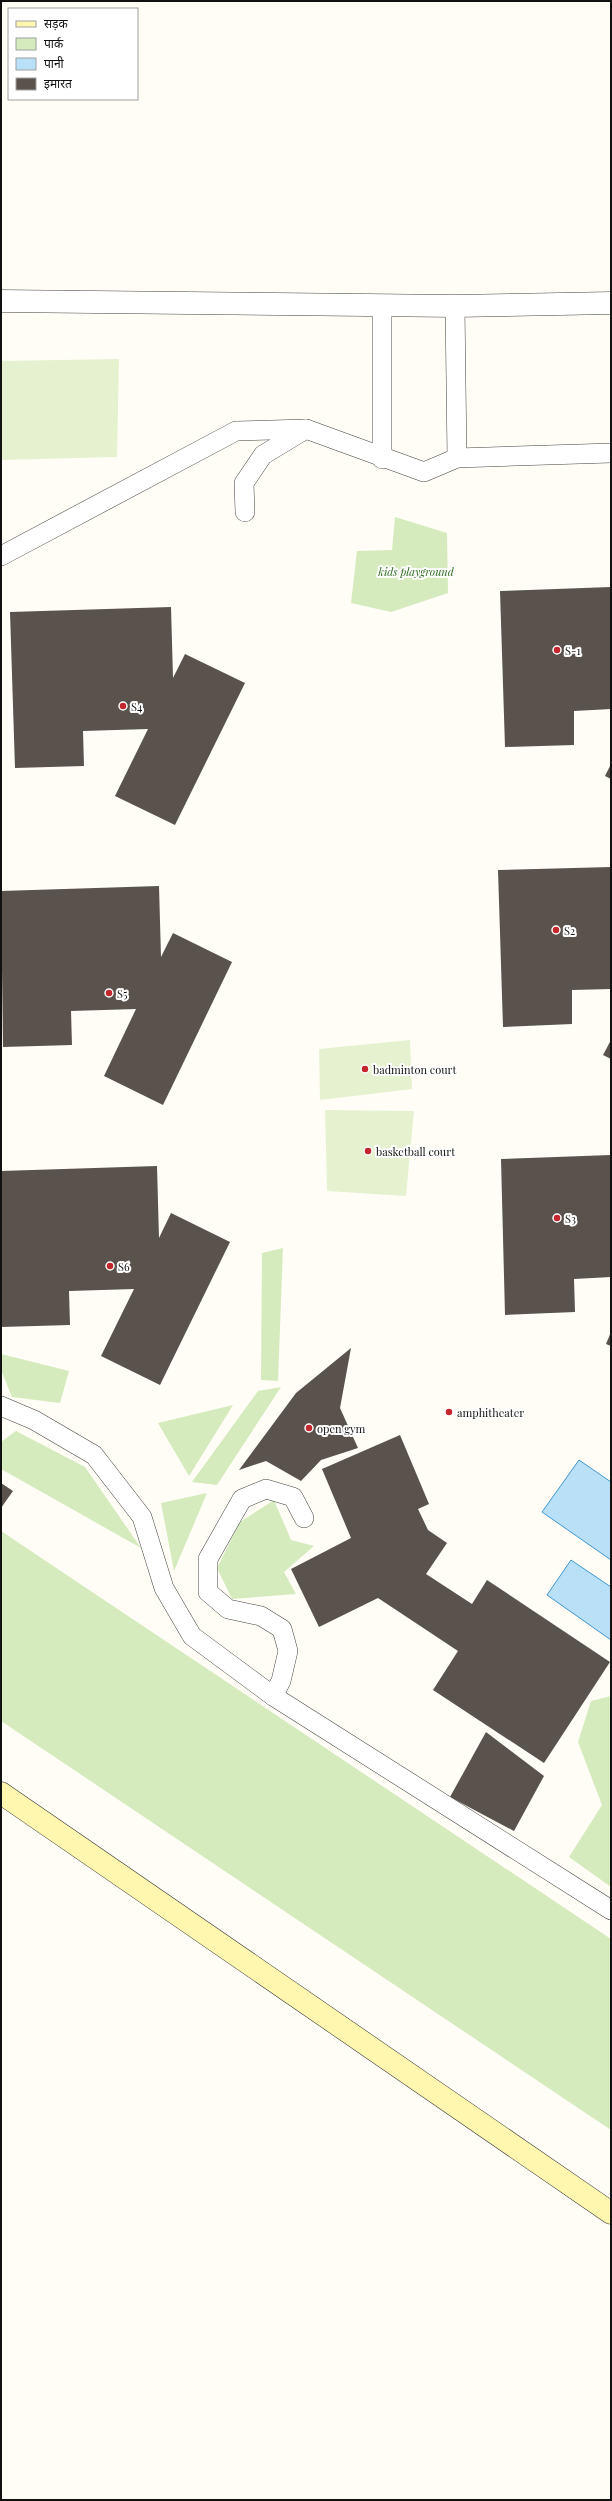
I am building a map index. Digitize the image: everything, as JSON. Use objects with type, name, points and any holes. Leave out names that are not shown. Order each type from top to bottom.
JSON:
[{"type":"street","points":[[1,301],[454,306],[611,303]]},
{"type":"street","points":[[1,1793],[611,2213]]},
{"type":"lane","points":[[382,305],[382,459]]},
{"type":"lane","points":[[454,306],[456,458]]},
{"type":"lane","points":[[245,512],[244,482],[264,455],[306,429]]},
{"type":"lane","points":[[1,556],[236,431],[306,429],[382,459],[424,472],[456,458],[611,453]]},
{"type":"lane","points":[[1,1406],[34,1420],[94,1455],[142,1518],[164,1588],[192,1636],[273,1696],[611,1910]]},
{"type":"lane","points":[[273,1696],[280,1681],[288,1651],[282,1629],[261,1616],[228,1609],[208,1592],[208,1559],[242,1499],[266,1489],[293,1497],[304,1518]]},
{"type":"green space","points":[[119,359],[117,457],[1,460],[1,361]]},
{"type":"green space","name":"kids playground","points":[[395,517],[447,533],[448,593],[391,612],[351,603],[357,551],[392,550]]},
{"type":"green space","name":"badminton court","points":[[410,1040],[412,1089],[320,1100],[319,1049]]},
{"type":"green space","name":"basketball court","points":[[325,1110],[414,1111],[406,1196],[327,1191]]},
{"type":"green space","points":[[283,1248],[278,1381],[261,1380],[262,1253]]},
{"type":"green space","points":[[1,1354],[69,1371],[60,1403],[12,1397],[1,1370]]},
{"type":"green space","points":[[281,1387],[217,1485],[192,1482],[258,1391]]},
{"type":"green space","points":[[233,1405],[189,1476],[158,1423]]},
{"type":"green space","points":[[16,1431],[85,1467],[141,1548],[1,1469],[1,1442]]},
{"type":"green space","points":[[207,1493],[174,1571],[161,1503]]},
{"type":"green space","points":[[274,1500],[291,1540],[314,1546],[284,1572],[296,1594],[232,1599],[217,1568],[240,1522]]},
{"type":"green space","points":[[1,1531],[611,1939],[611,2130],[1,1721]]},
{"type":"green space","points":[[611,1696],[611,1887],[569,1857],[602,1805],[578,1742],[591,1701]]},
{"type":"water","points":[[579,1460],[611,1482],[611,1560],[542,1512]]},
{"type":"water","points":[[571,1560],[611,1587],[611,1640],[547,1595]]},
{"type":"building","name":"S-1","points":[[611,587],[611,709],[574,711],[574,745],[505,747],[500,591]]},
{"type":"building","name":"S4","points":[[171,607],[173,678],[185,654],[245,683],[175,825],[115,796],[148,729],[83,731],[84,766],[15,768],[10,612]]},
{"type":"building","points":[[611,764],[611,779],[605,776]]},
{"type":"building","name":"S2","points":[[611,867],[611,989],[572,990],[572,1024],[503,1027],[498,870]]},
{"type":"building","name":"S5","points":[[159,886],[161,957],[173,933],[232,962],[163,1105],[104,1076],[136,1009],[71,1011],[72,1045],[3,1047],[1,891]]},
{"type":"building","points":[[611,1040],[611,1059],[603,1055]]},
{"type":"building","name":"S3","points":[[611,1155],[611,1277],[574,1279],[575,1312],[505,1315],[501,1159]]},
{"type":"building","name":"S6","points":[[157,1166],[159,1238],[171,1213],[230,1242],[160,1385],[101,1356],[134,1289],[69,1291],[70,1325],[1,1327],[1,1171]]},
{"type":"building","points":[[611,1332],[611,1346],[606,1344]]},
{"type":"building","name":"open gym","points":[[351,1348],[340,1408],[358,1448],[321,1460],[301,1481],[266,1461],[239,1470],[296,1393]]},
{"type":"building","points":[[400,1435],[429,1504],[418,1509],[428,1530],[447,1543],[426,1574],[472,1604],[487,1580],[610,1662],[544,1763],[433,1690],[458,1651],[378,1598],[319,1627],[291,1569],[351,1538],[322,1469]]},
{"type":"building","points":[[1,1483],[13,1491],[1,1508]]},
{"type":"building","points":[[486,1732],[544,1776],[514,1831],[450,1797]]},
{"type":"place","name":"S-1","points":[[557,650]]},
{"type":"place","name":"S4","points":[[123,706]]},
{"type":"place","name":"S2","points":[[556,930]]},
{"type":"place","name":"S5","points":[[109,993]]},
{"type":"place","name":"badminton court","points":[[365,1069]]},
{"type":"place","name":"basketball court","points":[[368,1151]]},
{"type":"place","name":"S3","points":[[557,1218]]},
{"type":"place","name":"S6","points":[[110,1266]]},
{"type":"place","name":"amphitheater","points":[[449,1412]]},
{"type":"place","name":"open gym","points":[[309,1428]]}]
